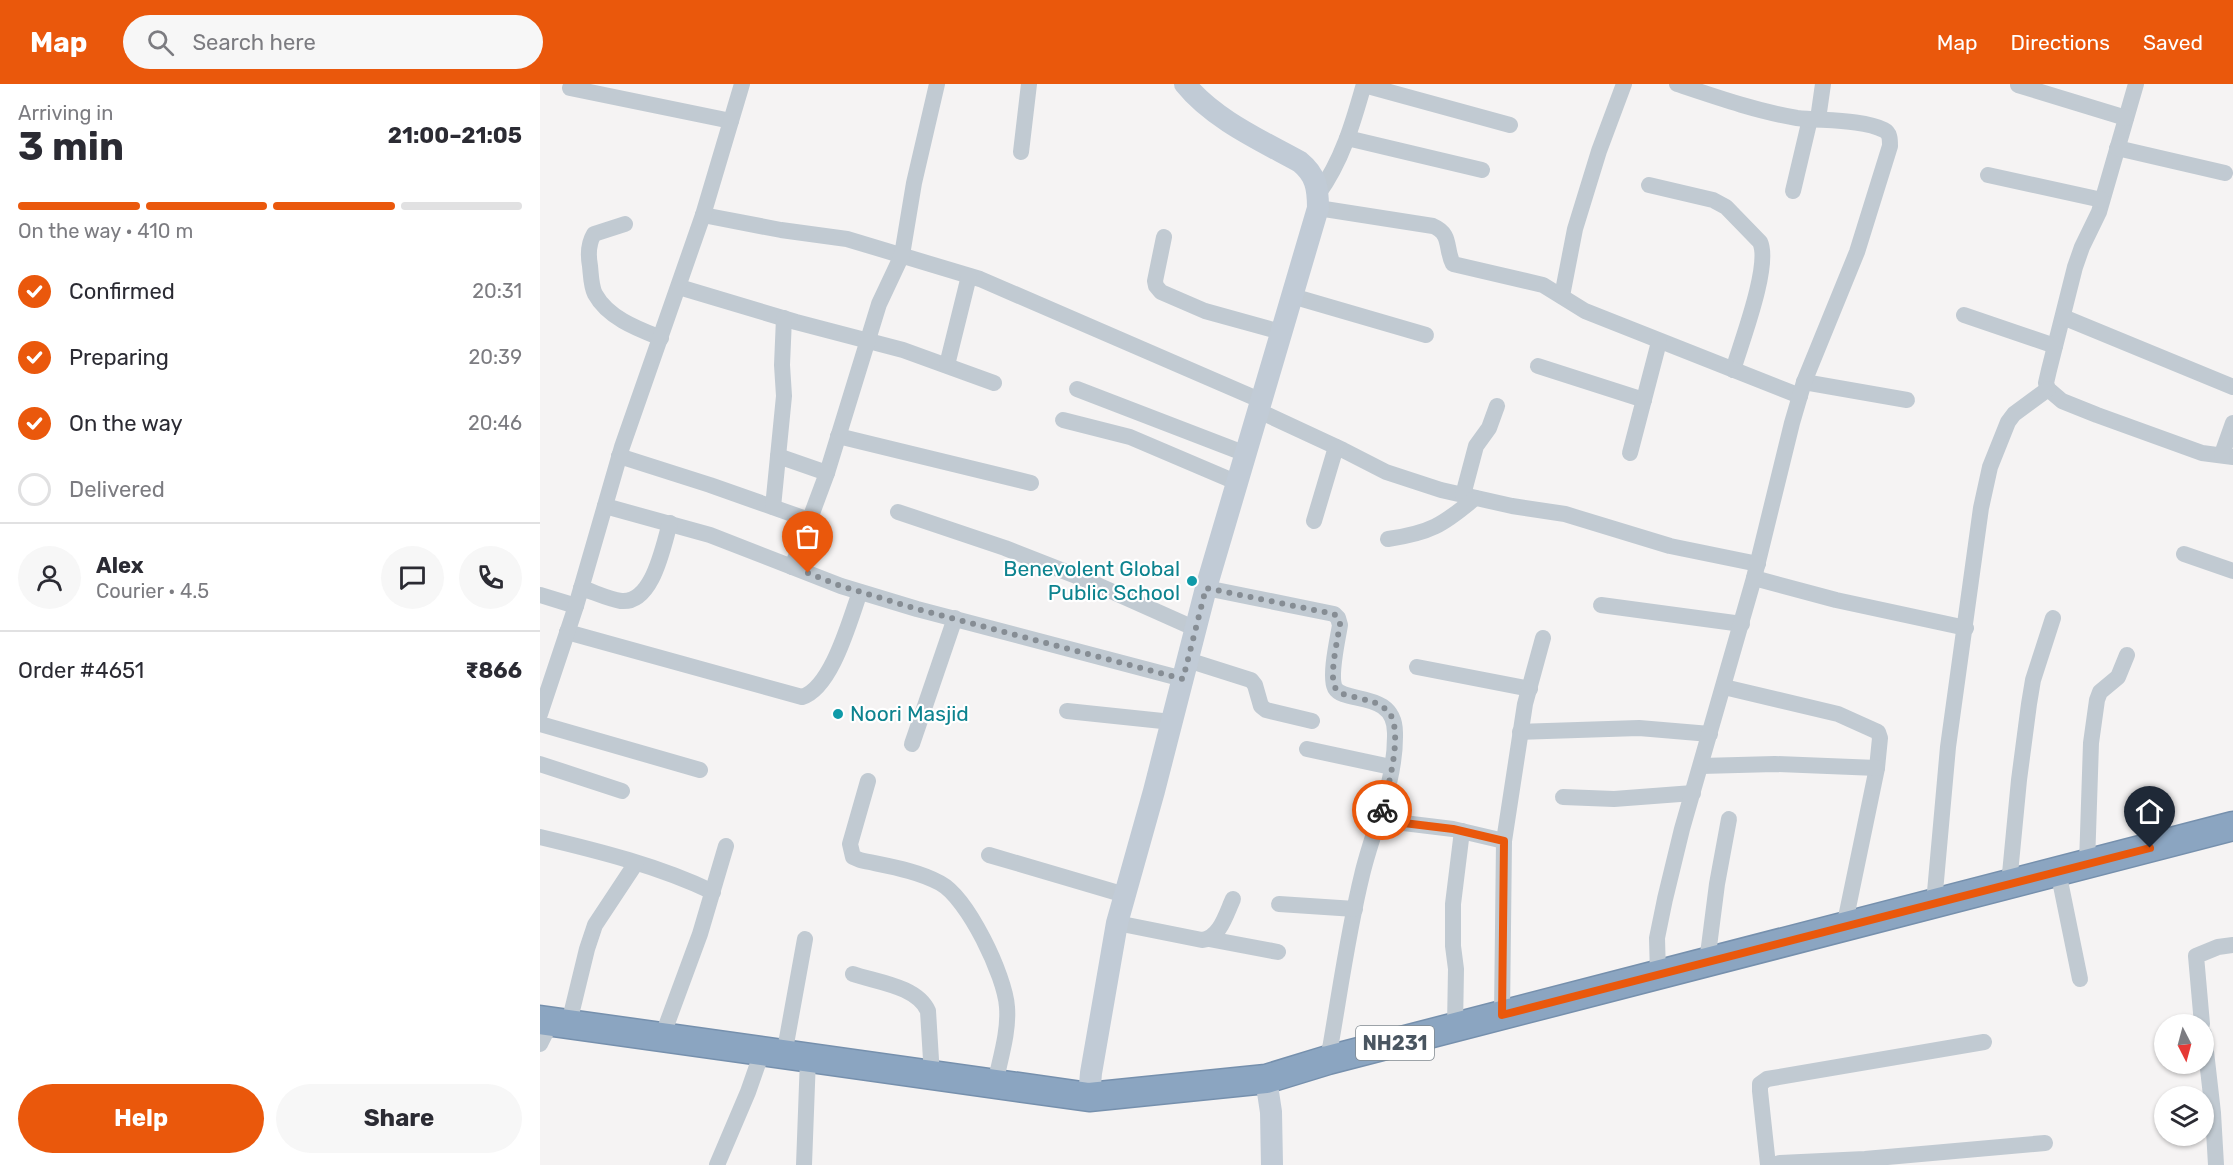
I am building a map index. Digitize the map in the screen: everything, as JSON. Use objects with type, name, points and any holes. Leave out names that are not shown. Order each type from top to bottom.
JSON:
[{"type":"highway","name":"NH231","points":[[550,1027],[662,1037],[1089,1097],[1266,1079],[1328,1060],[2233,826]]},
{"type":"street","points":[[540,714],[576,606],[619,456],[703,215],[742,84]]},
{"type":"street","points":[[792,567],[827,473],[879,304],[902,255],[914,183],[938,84]]},
{"type":"street","points":[[1021,152],[1029,84]]},
{"type":"street","points":[[1185,84],[1236,126],[1305,166],[1315,178],[1318,201]]},
{"type":"street","points":[[1089,1097],[1091,1073],[1117,923],[1206,588],[1261,406],[1318,201],[1332,176],[1347,138],[1364,84],[1510,125]]},
{"type":"street","points":[[1562,296],[1575,229],[1599,151],[1624,84]]},
{"type":"street","points":[[1658,975],[1657,938],[1682,829],[1742,624],[1802,389],[1857,252],[1890,146],[1890,137],[1885,130],[1842,121],[1790,116],[1730,102],[1677,84]]},
{"type":"street","points":[[1793,192],[1823,84]]},
{"type":"street","points":[[2136,84],[2102,200],[2082,248],[2046,383],[2048,389],[2062,401],[2195,451],[2227,455],[2233,423]]},
{"type":"street","points":[[2018,85],[2126,118]]},
{"type":"street","points":[[570,88],[731,121]]},
{"type":"street","points":[[1347,138],[1482,170]]},
{"type":"street","points":[[2117,148],[2225,173]]},
{"type":"street","points":[[1988,175],[2102,200]]},
{"type":"street","points":[[1648,185],[1713,201],[1726,207],[1760,242],[1763,249],[1762,271],[1733,370]]},
{"type":"street","points":[[1318,201],[1433,226],[1446,234],[1453,264],[1543,285],[1585,311],[1733,370],[1802,389],[1907,400]]},
{"type":"street","points":[[703,215],[781,230],[847,239],[969,276],[1013,292],[1261,406],[1386,472],[1441,490],[1565,514],[1756,571],[1836,600],[1966,628]]},
{"type":"street","points":[[625,224],[594,234],[591,239],[588,255],[595,294],[624,322],[661,338]]},
{"type":"street","points":[[1164,237],[1155,281],[1161,292],[1204,311],[1281,332]]},
{"type":"street","points":[[947,365],[969,276]]},
{"type":"street","points":[[679,287],[903,350],[994,383]]},
{"type":"street","points":[[1292,296],[1426,335]]},
{"type":"street","points":[[1964,315],[2055,346]]},
{"type":"street","points":[[2063,317],[2233,387]]},
{"type":"street","points":[[773,507],[784,396],[782,365],[784,318]]},
{"type":"street","points":[[1630,453],[1659,342]]},
{"type":"street","points":[[1538,366],[1644,400]]},
{"type":"street","points":[[1077,389],[1246,454]]},
{"type":"street","points":[[1934,903],[1948,747],[1981,508],[1990,468],[2008,422],[2013,414],[2048,389]]},
{"type":"street","points":[[1388,539],[1413,536],[1433,530],[1442,525],[1469,496],[1476,446],[1489,428],[1497,406]]},
{"type":"street","points":[[1063,420],[1130,437],[1238,483]]},
{"type":"street","points":[[838,436],[1031,483]]},
{"type":"street","points":[[1314,520],[1336,447]]},
{"type":"street","points":[[619,456],[809,520]]},
{"type":"street","points":[[778,456],[827,473]]},
{"type":"street","points":[[605,506],[710,535],[860,592],[955,618],[1185,670],[1251,680],[1255,685],[1261,706],[1266,710],[1312,721]]},
{"type":"street","points":[[898,512],[1005,548],[1084,579],[1196,628]]},
{"type":"street","points":[[581,588],[621,601],[631,600],[641,595],[656,570],[670,523]]},
{"type":"street","points":[[2184,554],[2233,571]]},
{"type":"street","points":[[1206,588],[1334,614],[1340,624],[1333,683],[1336,690],[1374,702],[1390,715],[1395,731],[1391,767],[1379,820],[1362,874],[1328,1060]]},
{"type":"street","points":[[567,632],[802,697],[814,690],[835,662],[860,592]]},
{"type":"street","points":[[540,595],[576,606]]},
{"type":"street","points":[[1600,605],[1742,624]]},
{"type":"street","points":[[912,744],[955,618]]},
{"type":"street","points":[[2009,884],[2029,704],[2033,680],[2053,618]]},
{"type":"street","points":[[1502,1015],[1504,841],[1521,732],[1543,638]]},
{"type":"street","points":[[2087,864],[2094,715],[2100,692],[2118,677],[2127,655]]},
{"type":"street","points":[[1417,667],[1530,690]]},
{"type":"street","points":[[1724,687],[1838,714],[1878,732],[1880,738],[1877,768],[1844,927]]},
{"type":"street","points":[[1066,711],[1172,722]]},
{"type":"street","points":[[540,724],[700,770]]},
{"type":"street","points":[[1521,732],[1639,728],[1710,734]]},
{"type":"street","points":[[1307,749],[1391,767]]},
{"type":"street","points":[[540,764],[622,791]]},
{"type":"street","points":[[1701,766],[1775,764],[1877,768]]},
{"type":"street","points":[[868,782],[850,844],[853,857],[920,874],[940,883],[949,889],[958,900],[984,941],[1002,985],[1007,1008],[1005,1034],[995,1084]]},
{"type":"street","points":[[1563,797],[1614,799],[1693,793]]},
{"type":"street","points":[[1707,962],[1717,884],[1729,819]]},
{"type":"street","points":[[1379,820],[1462,831],[1504,841]]},
{"type":"street","points":[[1455,1027],[1456,969],[1453,946],[1453,904],[1462,831]]},
{"type":"street","points":[[540,837],[682,877],[713,891]]},
{"type":"street","points":[[662,1037],[695,950],[726,846]]},
{"type":"street","points":[[989,855],[1125,895]]},
{"type":"street","points":[[550,1027],[587,949],[595,925],[636,863]]},
{"type":"street","points":[[2058,871],[2080,979]]},
{"type":"street","points":[[1209,939],[1219,928],[1233,899]]},
{"type":"street","points":[[1280,904],[1355,909]]},
{"type":"street","points":[[1117,923],[1278,952]]},
{"type":"street","points":[[804,1165],[785,1055],[805,939]]},
{"type":"street","points":[[2201,1014],[2196,956],[2218,947],[2233,945]]},
{"type":"street","points":[[853,974],[900,989],[924,1002],[928,1011],[932,1076]]},
{"type":"street","points":[[1984,1042],[1767,1079],[1760,1084],[1760,1091],[1770,1165],[1780,1162],[1865,1159],[2045,1143]]},
{"type":"street","points":[[717,1165],[748,1092],[785,1055]]},
{"type":"street","points":[[2209,1074],[2216,1165]]},
{"type":"street","points":[[1266,1079],[1271,1112],[1272,1165]]},
{"type":"way so far","points":[[808,573],[841,586],[917,609],[1183,679],[1206,588],[1334,614],[1340,624],[1333,683],[1336,690],[1374,702],[1384,708],[1390,715],[1395,731],[1394,752],[1382,810]]},
{"type":"place","name":"Benevolent Global Public School","points":[[1192,581]]},
{"type":"place","name":"Noori Masjid","points":[[838,714]]},
{"type":"route","points":[[1382,810],[1379,820],[1453,829],[1504,841],[1502,1015],[2150,848]]}]
